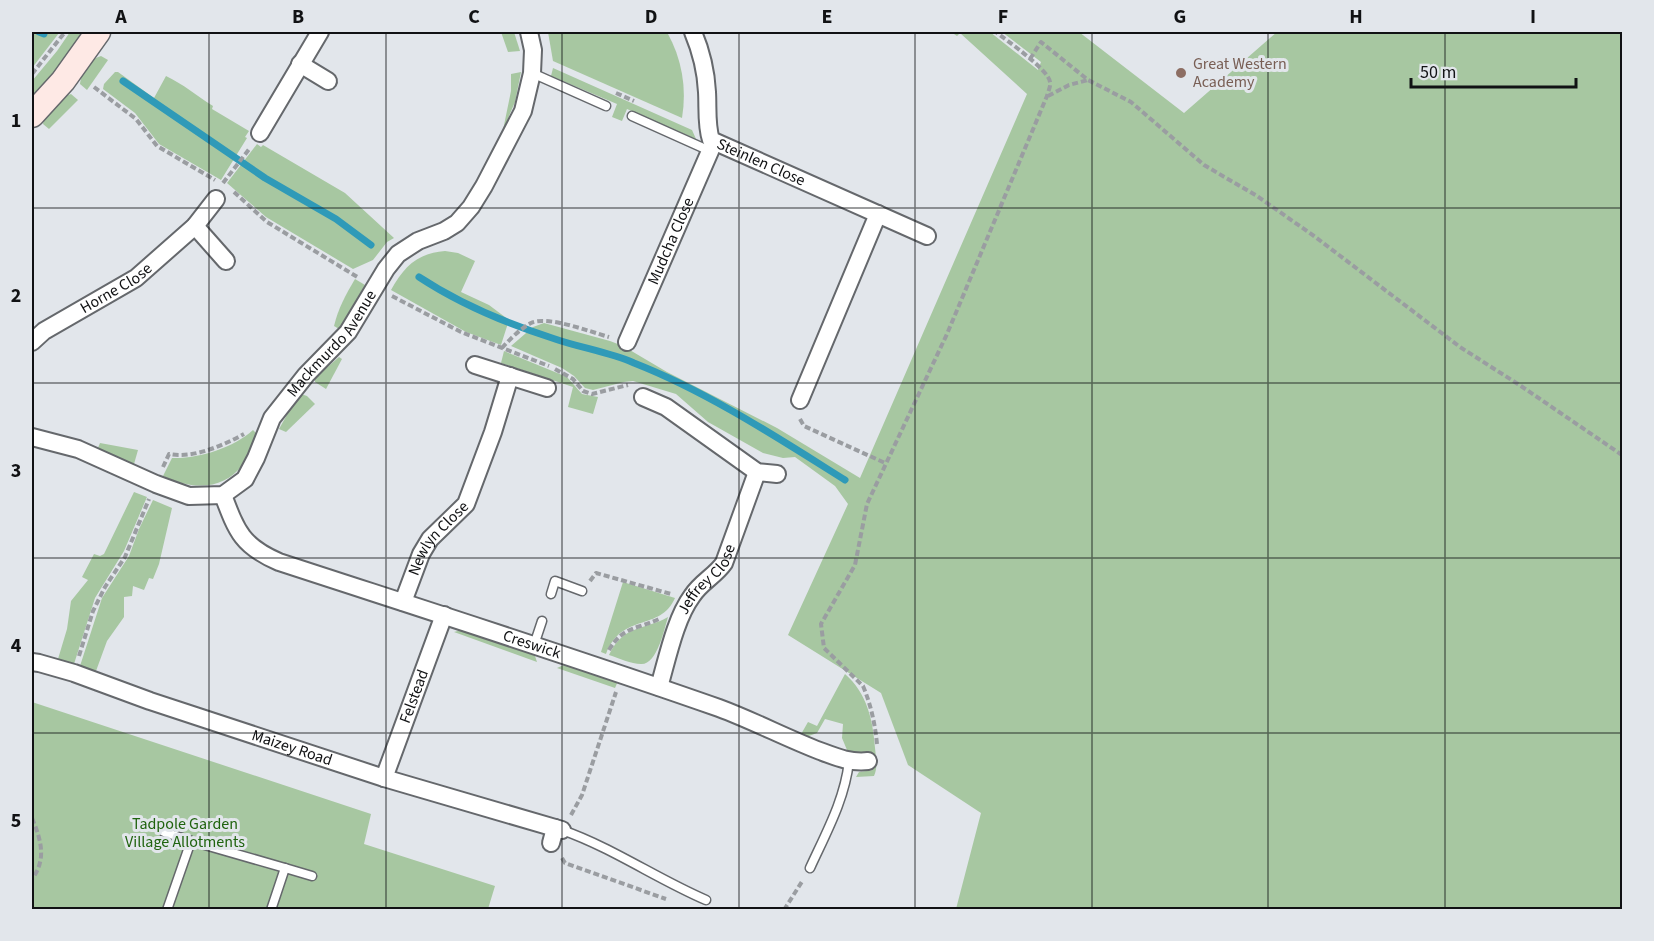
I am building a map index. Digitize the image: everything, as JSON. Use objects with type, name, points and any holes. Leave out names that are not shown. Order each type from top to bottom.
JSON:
[{"type":"street","points":[[32,115],[63,81],[98,32]]},
{"type":"street","points":[[257,138],[320,32]]},
{"type":"street","name":"Mackmurdo Avenue","points":[[223,495],[246,479],[273,418],[306,375],[348,332],[386,269],[398,254],[418,241],[444,231],[457,223],[471,207],[498,161],[523,111],[532,73],[533,50],[529,32]]},
{"type":"street","name":"Steinlen Close","points":[[693,32],[701,51],[705,70],[712,146],[927,236]]},
{"type":"street","points":[[300,64],[328,81]]},
{"type":"street","name":"Mudcha Close","points":[[627,342],[712,146]]},
{"type":"street","name":"Horne Close","points":[[32,342],[44,331],[136,278],[195,226],[216,199]]},
{"type":"street","points":[[800,400],[878,214]]},
{"type":"street","points":[[195,226],[226,261]]},
{"type":"street","points":[[475,365],[547,387]]},
{"type":"street","name":"Newlyn Close","points":[[404,602],[421,554],[430,539],[466,504],[493,432],[510,376]]},
{"type":"street","points":[[643,397],[666,407],[757,472],[777,474]]},
{"type":"street","points":[[32,437],[78,449],[156,484],[189,496],[223,495]]},
{"type":"street","name":"Jeffrey Close","points":[[659,687],[677,614],[700,585],[718,572],[724,563],[757,472]]},
{"type":"street","name":"Creswick","points":[[223,495],[238,531],[249,545],[279,562],[659,687],[737,715],[789,739],[849,761],[873,755]]},
{"type":"street","name":"Felstead","points":[[384,778],[444,615]]},
{"type":"street","name":"Maizey Road","points":[[32,662],[556,834]]},
{"type":"lane","points":[[532,73],[606,106]]},
{"type":"lane","points":[[632,116],[712,146]]},
{"type":"lane","points":[[551,594],[555,581],[582,591]]},
{"type":"lane","points":[[534,645],[542,621]]},
{"type":"lane","points":[[810,868],[841,799],[847,781],[849,761]]},
{"type":"lane","points":[[164,832],[312,876]]},
{"type":"lane","name":"Maizey Road","points":[[556,834],[590,840],[671,885],[706,900]]},
{"type":"lane","points":[[167,909],[191,841]]},
{"type":"lane","points":[[271,909],[285,868]]},
{"type":"path","points":[[32,74],[65,32]]},
{"type":"path","points":[[873,755],[874,718],[862,686],[824,648],[821,632],[824,618],[858,558],[867,504],[947,334],[1047,96],[1050,82],[1047,76],[1030,58],[996,32]]},
{"type":"path","points":[[1030,58],[1041,42],[1088,80],[1131,102],[1204,165],[1267,203],[1460,347],[1623,455]]},
{"type":"path","points":[[1047,96],[1069,85],[1088,80]]},
{"type":"path","points":[[94,87],[136,119],[157,146],[233,191],[267,222],[375,287],[460,332],[566,374],[583,391],[592,394],[606,392],[631,384]]},
{"type":"path","points":[[613,92],[644,106]]},
{"type":"path","points":[[227,178],[257,138]]},
{"type":"path","points":[[502,348],[533,322],[547,321],[627,342]]},
{"type":"path","points":[[800,400],[800,419],[804,426],[885,463]]},
{"type":"path","points":[[74,674],[93,611],[105,587],[125,557],[169,453],[184,455],[207,450],[243,434],[256,422],[269,428]]},
{"type":"path","points":[[582,591],[596,573],[678,596],[677,614],[670,613],[655,622],[630,628],[616,639],[607,657],[626,663],[582,795],[556,834],[565,862],[673,902]]},
{"type":"path","points":[[32,818],[42,852],[39,869],[32,879]]},
{"type":"path","points":[[784,909],[810,868]]},
{"type":"green space","points":[[32,32],[59,33],[32,68]]},
{"type":"green space","points":[[70,32],[85,32],[66,61],[32,99],[32,81]]},
{"type":"green space","points":[[501,32],[514,32],[520,51],[508,52]]},
{"type":"green space","points":[[548,32],[667,32],[680,63],[682,74],[684,96],[682,118],[553,61]]},
{"type":"green space","points":[[951,32],[990,32],[1038,70],[1041,62],[1002,32],[1079,32],[1184,113],[1277,32],[1622,32],[1622,909],[956,909],[981,813],[908,765],[881,693],[788,635],[848,504],[835,486],[795,457],[783,458],[763,453],[708,422],[676,394],[633,381],[593,390],[585,388],[574,376],[562,368],[511,346],[533,327],[544,323],[610,341],[777,428],[860,478],[1027,94],[960,33],[957,36]]},
{"type":"green space","points":[[101,56],[108,60],[87,90],[80,84],[82,75],[90,63]]},
{"type":"green space","points":[[553,68],[692,130],[696,139],[627,109],[622,121],[612,117],[617,104],[551,76]]},
{"type":"green space","points":[[115,72],[154,98],[166,76],[213,106],[212,109],[249,131],[221,180],[159,144],[135,113],[103,89],[104,84]]},
{"type":"green space","points":[[521,72],[515,102],[503,130],[511,91],[511,74]]},
{"type":"green space","points":[[71,94],[78,100],[49,129],[43,124],[49,110]]},
{"type":"green space","points":[[257,144],[261,147],[263,145],[345,193],[394,238],[387,242],[373,260],[353,269],[266,217],[227,183]]},
{"type":"green space","points":[[435,252],[458,253],[475,261],[461,292],[489,305],[509,320],[501,345],[466,332],[391,290],[401,274],[412,263]]},
{"type":"green space","points":[[355,279],[365,285],[339,329],[334,326]]},
{"type":"green space","points":[[504,351],[567,377],[582,394],[598,397],[593,414],[568,407],[573,387],[501,363]]},
{"type":"green space","points":[[339,357],[342,359],[326,389],[315,382],[315,378]]},
{"type":"green space","points":[[301,394],[307,396],[315,404],[286,432],[279,429],[293,404]]},
{"type":"green space","points":[[253,430],[257,434],[248,457],[226,480],[216,484],[195,485],[184,484],[163,476],[172,458],[193,457],[215,451],[236,442]]},
{"type":"green space","points":[[100,443],[138,450],[134,464],[98,448]]},
{"type":"green space","points":[[134,492],[147,497],[124,551],[95,598],[74,664],[58,659],[67,629],[71,601],[88,580],[82,577],[94,554],[100,556],[104,554]]},
{"type":"green space","points":[[153,500],[172,508],[159,564],[153,579],[149,578],[144,590],[133,586],[132,596],[124,597],[124,617],[107,641],[96,671],[80,666],[102,598],[129,556]]},
{"type":"green space","points":[[623,582],[675,598],[660,615],[621,632],[606,654],[601,652]]},
{"type":"green space","points":[[668,617],[656,653],[647,663],[633,663],[609,655],[621,638],[628,633]]},
{"type":"green space","points":[[461,630],[534,653],[537,662],[454,632]]},
{"type":"green space","points":[[566,664],[618,681],[615,688],[557,668]]},
{"type":"green space","points":[[845,674],[853,681],[868,708],[876,759],[874,776],[856,777],[859,772],[873,770],[873,754],[860,754],[847,750],[842,738],[843,724],[825,719],[817,733],[806,737],[800,736],[808,722],[817,726]]},
{"type":"green space","name":"Tadpole Garden Village Allotments","points":[[32,702],[371,814],[364,844],[495,886],[488,909],[32,910]]},
{"type":"waterway","points":[[39,32],[44,34]]},
{"type":"waterway","points":[[123,81],[265,178],[336,219],[371,245]]},
{"type":"waterway","points":[[419,277],[468,305],[502,320],[624,359],[662,375],[716,402],[845,480]]},
{"type":"place","name":"Great Western Academy","points":[[1181,73]]}]
